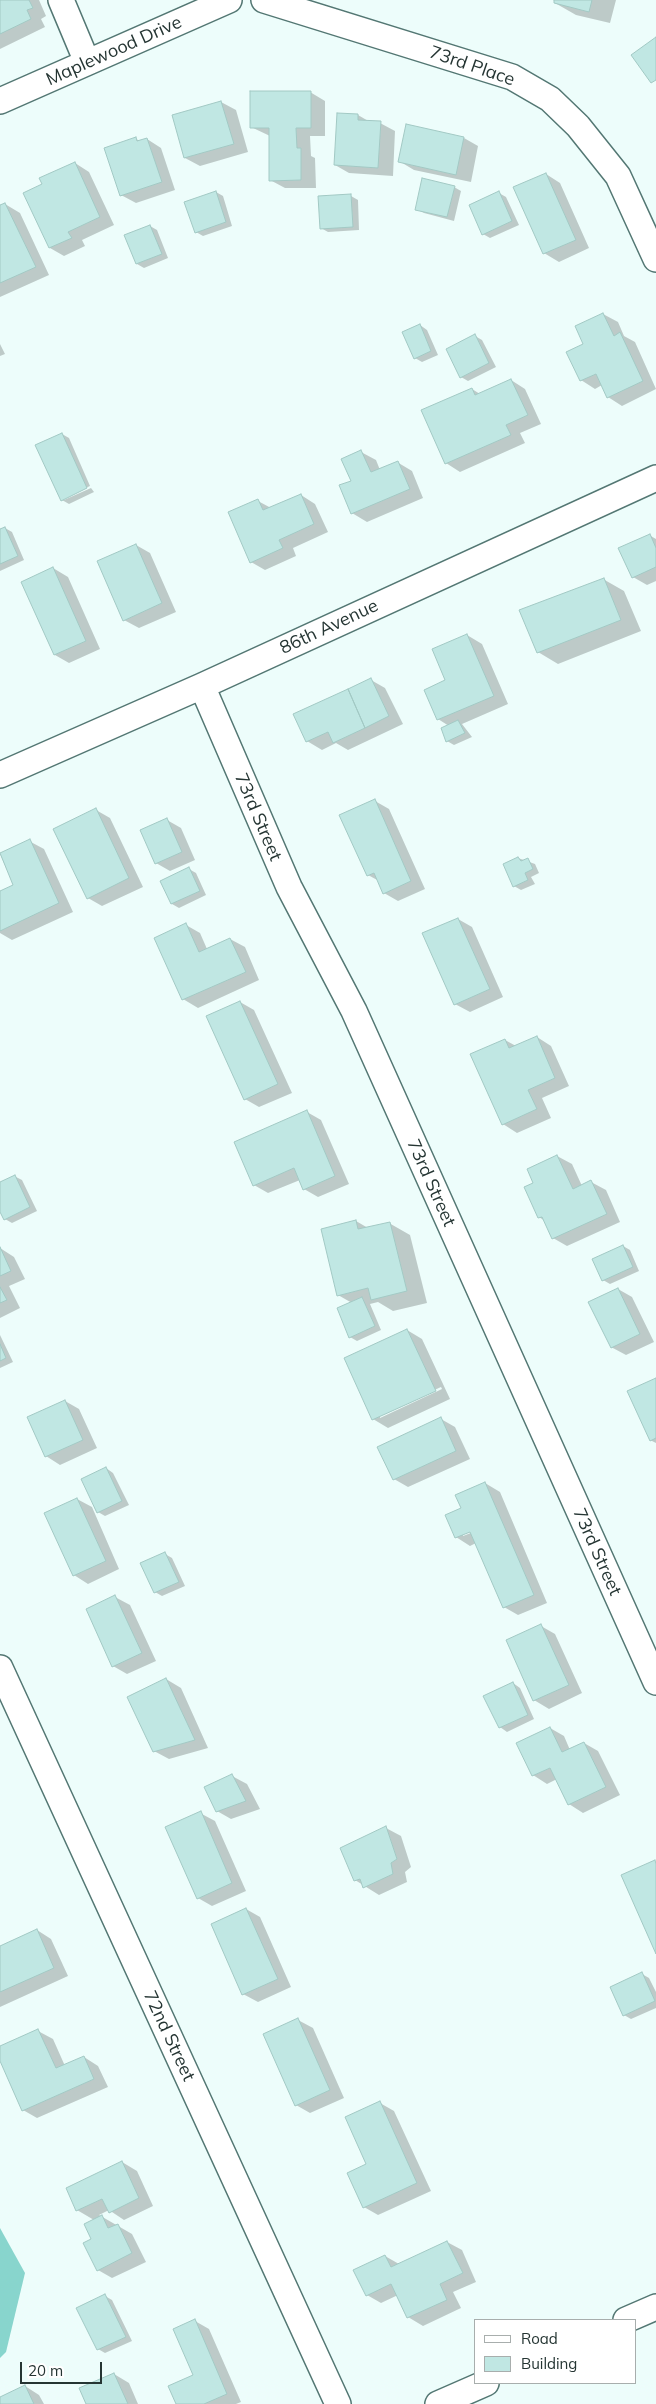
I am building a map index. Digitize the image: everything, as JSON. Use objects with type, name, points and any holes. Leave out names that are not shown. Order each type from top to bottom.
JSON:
[{"type":"street","points":[[61,0],[87,62]]},
{"type":"street","name":"Maplewood Drive","points":[[0,101],[229,0]]},
{"type":"street","name":"73rd Place","points":[[264,0],[512,77],[550,99],[578,126],[618,176],[656,259]]},
{"type":"street","name":"86th Avenue","points":[[0,775],[202,686],[656,478]]},
{"type":"street","name":"73rd Street","points":[[202,686],[289,887],[354,1011],[656,1682]]},
{"type":"street","name":"72nd Street","points":[[3,1681],[338,2404]]},
{"type":"street","points":[[628,2319],[656,2307]]},
{"type":"street","points":[[438,2404],[484,2384]]},
{"type":"shaded area","points":[[0,2228],[25,2273],[6,2352],[0,2358]]},
{"type":"building","points":[[0,0],[29,0],[33,8],[27,10],[31,19],[0,34]]},
{"type":"building","points":[[554,0],[592,0],[589,12],[554,3]]},
{"type":"building","points":[[656,37],[656,80],[651,83],[631,55]]},
{"type":"building","points":[[250,91],[311,91],[311,128],[296,128],[297,148],[301,148],[301,180],[269,181],[269,128],[250,128]]},
{"type":"building","points":[[221,101],[234,144],[184,158],[172,115]]},
{"type":"building","points":[[337,113],[358,114],[358,120],[381,121],[378,168],[334,165]]},
{"type":"building","points":[[406,124],[464,137],[456,175],[398,162]]},
{"type":"building","points":[[136,137],[137,141],[147,138],[162,182],[120,196],[104,148]]},
{"type":"building","points":[[75,162],[100,217],[68,232],[72,238],[49,248],[23,193],[42,184],[39,178]]},
{"type":"building","points":[[546,173],[576,240],[543,254],[513,187]]},
{"type":"building","points":[[422,178],[455,186],[447,217],[415,210]]},
{"type":"building","points":[[216,191],[226,222],[195,233],[184,202]]},
{"type":"building","points":[[499,191],[512,221],[482,235],[469,205]]},
{"type":"building","points":[[351,194],[353,227],[320,229],[318,196]]},
{"type":"building","points":[[5,203],[36,267],[0,283],[0,205]]},
{"type":"building","points":[[150,225],[162,254],[136,264],[124,235]]},
{"type":"building","points":[[603,313],[614,336],[620,332],[643,381],[607,398],[596,374],[580,381],[566,352],[583,344],[575,326]]},
{"type":"building","points":[[420,324],[431,351],[414,359],[402,332]]},
{"type":"building","points":[[475,334],[489,363],[460,378],[446,349]]},
{"type":"building","points":[[511,379],[528,415],[506,425],[511,435],[445,464],[421,410],[472,388],[475,395]]},
{"type":"building","points":[[62,433],[87,488],[61,501],[35,445]]},
{"type":"building","points":[[361,450],[371,472],[398,461],[410,489],[351,514],[339,485],[351,481],[341,459]]},
{"type":"building","points":[[301,494],[314,524],[279,540],[283,548],[250,563],[228,512],[258,499],[263,510]]},
{"type":"building","points":[[5,527],[18,556],[0,564],[0,529]]},
{"type":"building","points":[[650,534],[656,548],[656,567],[632,578],[618,548]]},
{"type":"building","points":[[136,544],[162,603],[123,621],[97,561]]},
{"type":"building","points":[[53,567],[86,641],[54,655],[21,582]]},
{"type":"building","points":[[604,578],[621,620],[537,653],[519,610]]},
{"type":"building","points":[[467,634],[494,696],[437,720],[424,690],[445,680],[432,649]]},
{"type":"building","points":[[371,678],[389,716],[365,728],[348,689]]},
{"type":"building","points":[[348,689],[365,728],[333,743],[328,732],[306,742],[293,714]]},
{"type":"building","points":[[458,720],[465,733],[446,742],[441,728]]},
{"type":"building","points":[[375,799],[411,881],[383,894],[374,873],[367,876],[339,815]]},
{"type":"building","points":[[96,808],[129,878],[87,899],[53,829]]},
{"type":"building","points":[[167,818],[182,852],[155,864],[140,830]]},
{"type":"building","points":[[30,839],[59,903],[0,931],[0,891],[13,885],[0,853]]},
{"type":"building","points":[[518,857],[521,861],[528,858],[533,869],[525,873],[528,880],[513,887],[503,864]]},
{"type":"building","points":[[189,867],[200,891],[171,904],[160,881]]},
{"type":"building","points":[[458,918],[490,989],[454,1005],[422,933]]},
{"type":"building","points":[[186,923],[199,952],[230,938],[246,972],[182,1000],[154,938]]},
{"type":"building","points":[[240,1001],[278,1084],[244,1100],[206,1016]]},
{"type":"building","points":[[537,1036],[555,1078],[528,1090],[537,1109],[502,1125],[470,1054],[505,1039],[509,1048]]},
{"type":"building","points":[[307,1110],[335,1176],[303,1190],[294,1168],[253,1186],[234,1142]]},
{"type":"building","points":[[557,1155],[573,1189],[591,1180],[607,1214],[552,1239],[542,1217],[538,1218],[524,1187],[533,1183],[527,1169]]},
{"type":"building","points":[[15,1175],[30,1207],[4,1220],[0,1212],[0,1182]]},
{"type":"building","points":[[356,1220],[358,1229],[390,1222],[407,1291],[371,1300],[368,1288],[337,1296],[321,1229]]},
{"type":"building","points":[[623,1245],[633,1267],[602,1281],[592,1259]]},
{"type":"building","points":[[0,1247],[11,1271],[0,1276]]},
{"type":"building","points":[[0,1287],[7,1300],[0,1303]]},
{"type":"building","points":[[618,1288],[640,1334],[611,1348],[588,1302]]},
{"type":"building","points":[[362,1297],[375,1326],[349,1338],[337,1308]]},
{"type":"building","points":[[407,1329],[436,1391],[372,1420],[344,1358]]},
{"type":"building","points":[[0,1344],[6,1358],[0,1361]]},
{"type":"building","points":[[656,1378],[656,1438],[650,1441],[627,1391]]},
{"type":"building","points":[[65,1400],[83,1440],[45,1457],[27,1417]]},
{"type":"building","points":[[441,1417],[456,1451],[393,1480],[377,1447]]},
{"type":"building","points":[[106,1467],[122,1501],[97,1513],[81,1479]]},
{"type":"building","points":[[485,1482],[534,1595],[503,1608],[470,1532],[455,1538],[445,1515],[461,1508],[455,1495]]},
{"type":"building","points":[[77,1498],[106,1561],[73,1576],[44,1513]]},
{"type":"building","points":[[165,1552],[179,1582],[154,1593],[140,1563]]},
{"type":"building","points":[[115,1595],[142,1653],[112,1667],[86,1609]]},
{"type":"building","points":[[541,1624],[569,1685],[533,1701],[506,1640]]},
{"type":"building","points":[[166,1678],[195,1740],[153,1752],[127,1697]]},
{"type":"building","points":[[513,1682],[528,1715],[499,1728],[483,1696]]},
{"type":"building","points":[[550,1727],[562,1752],[584,1742],[606,1787],[568,1805],[550,1768],[532,1776],[516,1743]]},
{"type":"building","points":[[232,1774],[246,1801],[216,1812],[204,1787]]},
{"type":"building","points":[[201,1811],[232,1883],[197,1899],[165,1827]]},
{"type":"building","points":[[386,1826],[397,1859],[391,1863],[393,1874],[363,1888],[360,1879],[354,1881],[340,1848]]},
{"type":"building","points":[[655,1860],[656,1864],[656,1954],[621,1875]]},
{"type":"building","points":[[246,1908],[278,1979],[242,1995],[211,1924]]},
{"type":"building","points":[[37,1929],[54,1968],[0,1992],[0,1946]]},
{"type":"building","points":[[642,1972],[655,2001],[623,2016],[610,1987]]},
{"type":"building","points":[[298,2018],[330,2090],[295,2106],[263,2034]]},
{"type":"building","points":[[38,2029],[56,2068],[84,2056],[94,2079],[22,2111],[0,2061],[0,2046]]},
{"type":"building","points":[[380,2101],[417,2183],[363,2208],[347,2173],[366,2164],[345,2117]]},
{"type":"building","points":[[122,2161],[139,2198],[109,2213],[102,2199],[76,2211],[66,2188]]},
{"type":"building","points":[[102,2215],[108,2228],[118,2224],[132,2253],[97,2271],[83,2243],[91,2239],[84,2224]]},
{"type":"building","points":[[447,2241],[463,2273],[440,2284],[447,2300],[407,2318],[391,2284],[366,2296],[353,2270],[385,2255],[391,2267]]},
{"type":"building","points":[[105,2294],[126,2337],[97,2350],[76,2308]]},
{"type":"building","points":[[195,2319],[227,2394],[204,2404],[176,2404],[168,2386],[193,2375],[173,2329]]},
{"type":"building","points":[[114,2373],[128,2404],[86,2404],[79,2388]]},
{"type":"building","points":[[25,2385],[34,2404],[0,2404],[0,2397]]}]
